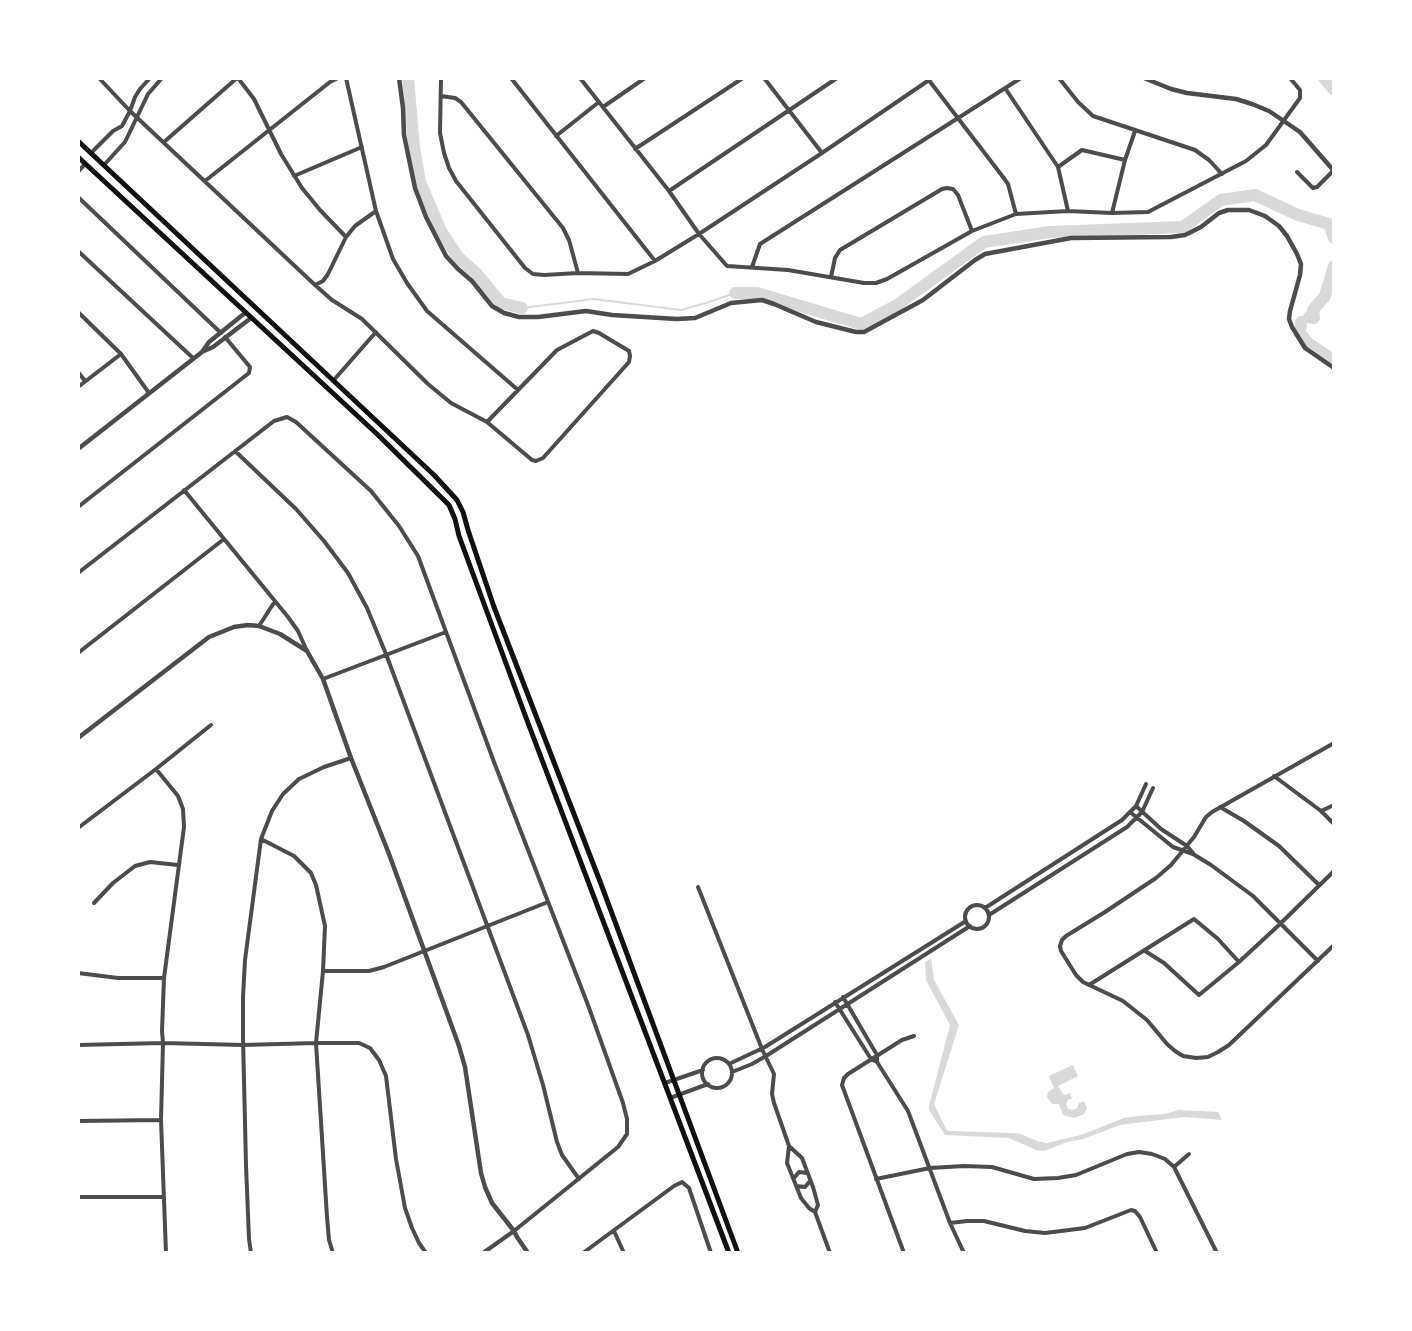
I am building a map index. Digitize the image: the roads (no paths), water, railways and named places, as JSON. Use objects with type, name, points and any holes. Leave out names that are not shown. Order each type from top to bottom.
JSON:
[{"type":"main road","points":[[78,141],[434,475],[452,495],[463,512],[494,607],[601,884],[738,1253]]},
{"type":"main road","points":[[78,157],[385,442],[449,506],[524,712],[729,1253]]},
{"type":"street","points":[[99,78],[130,111],[315,285],[332,300],[362,319],[428,384],[451,403],[487,422],[529,458],[540,460],[629,362],[628,351],[593,331],[556,350],[487,422]]},
{"type":"street","points":[[91,153],[113,131],[122,126],[140,89],[150,78]]},
{"type":"street","points":[[104,165],[125,142],[148,94],[162,78]]},
{"type":"street","points":[[164,142],[238,78],[254,99],[294,176],[314,203],[346,237]]},
{"type":"street","points":[[205,181],[338,78]]},
{"type":"street","points":[[346,78],[376,211],[393,260],[427,311],[518,390]]},
{"type":"street","points":[[399,78],[404,135],[416,188],[426,217],[446,256],[472,281],[492,306],[504,313],[519,317],[538,317],[586,311],[677,320],[696,318],[731,303],[762,300],[816,322],[864,332],[923,300],[985,254],[1071,238],[1185,235],[1201,227],[1219,213],[1228,210],[1250,210],[1265,216],[1279,226],[1297,254],[1301,264],[1300,275],[1289,319],[1299,341],[1305,348],[1334,368]]},
{"type":"street","points":[[441,78],[440,133],[449,168],[456,181],[529,272],[537,275],[628,274],[655,261],[822,153],[929,79],[1008,184],[1016,214]]},
{"type":"street","points":[[511,78],[655,261]]},
{"type":"street","points":[[580,78],[669,191],[699,234],[727,266],[788,270],[864,283],[876,283],[886,279],[972,231],[1016,214],[1068,211],[1148,212],[1246,161],[1266,145],[1300,98],[1300,90],[1290,78]]},
{"type":"street","points":[[603,107],[645,78]]},
{"type":"street","points":[[635,149],[743,78]]},
{"type":"street","points":[[764,78],[822,153]]},
{"type":"street","points":[[669,191],[837,78]]},
{"type":"street","points":[[752,267],[760,244],[1021,78]]},
{"type":"street","points":[[1059,78],[1078,102],[1093,116],[1195,150],[1209,160],[1221,174]]},
{"type":"street","points":[[1144,78],[1171,89],[1236,99],[1269,111],[1300,132],[1334,171],[1313,188],[1297,172]]},
{"type":"street","points":[[1005,88],[1058,167],[1068,211]]},
{"type":"street","points":[[441,96],[455,98],[460,102],[563,228],[569,240],[578,273]]},
{"type":"street","points":[[556,136],[600,102]]},
{"type":"street","points":[[1112,213],[1135,131]]},
{"type":"street","points":[[294,176],[362,147]]},
{"type":"street","points":[[1058,167],[1082,150],[1125,160]]},
{"type":"street","points":[[78,172],[85,164]]},
{"type":"street","points":[[831,277],[840,250],[942,189],[953,189],[958,195],[972,231]]},
{"type":"street","points":[[78,197],[223,335],[250,367],[249,373],[78,507]]},
{"type":"street","points":[[315,285],[323,281],[328,274],[346,237],[355,226],[376,211]]},
{"type":"street","points":[[78,251],[193,358]]},
{"type":"street","points":[[78,312],[121,354],[149,393]]},
{"type":"street","points":[[223,335],[245,313]]},
{"type":"street","points":[[78,449],[202,352],[209,342],[251,318]]},
{"type":"street","points":[[333,381],[376,332]]},
{"type":"street","points":[[78,387],[121,354]]},
{"type":"street","points":[[78,372],[86,381]]},
{"type":"street","points":[[78,573],[274,421],[287,417],[296,422],[371,491],[399,525],[418,556],[588,1005],[627,1119],[627,1134],[618,1147],[514,1231],[483,1253]]},
{"type":"street","points":[[235,451],[296,509],[324,541],[342,565],[367,608],[528,1035],[557,1142],[562,1155],[579,1179]]},
{"type":"street","points":[[184,490],[298,631],[323,679],[459,1046],[465,1066],[485,1187],[492,1203],[528,1253]]},
{"type":"street","points":[[78,653],[224,539]]},
{"type":"street","points":[[260,626],[275,601]]},
{"type":"street","points":[[78,738],[209,637],[234,627],[260,626],[280,634],[307,651]]},
{"type":"street","points":[[323,679],[446,632]]},
{"type":"street","points":[[78,828],[211,725]]},
{"type":"street","points":[[1334,743],[1206,817],[1171,865],[1156,878],[1066,936],[1060,946],[1076,975],[1083,982],[1123,1001],[1137,1011],[1175,1051],[1183,1056],[1196,1058],[1208,1057],[1229,1045],[1334,945]]},
{"type":"street","points":[[251,1253],[248,1228],[243,1044],[245,960],[261,839],[272,811],[283,794],[299,779],[351,758]]},
{"type":"street","points":[[156,769],[178,796],[183,809],[184,827],[164,978],[162,1120],[166,1253]]},
{"type":"street","points":[[1274,776],[1322,811],[1334,824]]},
{"type":"street","points":[[985,908],[1113,826],[1136,806],[1146,784]]},
{"type":"street","points":[[989,915],[985,908],[976,905],[967,910],[965,915],[970,926],[983,927],[989,915],[1112,837],[1137,818],[1154,788]]},
{"type":"street","points":[[1322,811],[1334,805]]},
{"type":"street","points":[[1136,806],[1161,829],[1187,846],[1193,854]]},
{"type":"street","points":[[1220,807],[1245,821],[1279,846],[1319,885]]},
{"type":"street","points":[[1131,812],[1173,847],[1193,854],[1211,865],[1253,896],[1318,961]]},
{"type":"street","points":[[261,839],[294,856],[310,873],[316,885],[325,926],[316,1043],[327,1217],[329,1240],[333,1253]]},
{"type":"street","points":[[94,903],[113,883],[135,866],[150,862],[178,865]]},
{"type":"street","points":[[1145,951],[1164,963],[1199,994],[1239,962],[1334,871]]},
{"type":"street","points":[[698,887],[774,1074],[772,1094],[789,1146],[788,1163],[801,1198],[815,1212],[830,1253]]},
{"type":"street","points":[[323,971],[369,971],[384,967],[548,902]]},
{"type":"street","points":[[1089,985],[1194,919],[1218,939],[1239,962]]},
{"type":"street","points":[[729,1064],[762,1049],[966,921]]},
{"type":"street","points":[[732,1072],[766,1056],[970,926]]},
{"type":"street","points":[[78,973],[118,978],[164,978]]},
{"type":"street","points":[[843,997],[877,1055],[877,1062]]},
{"type":"street","points":[[835,1002],[871,1059],[877,1062],[908,1111],[950,1223],[964,1253]]},
{"type":"street","points":[[904,1253],[842,1085],[848,1074],[902,1040],[914,1036]]},
{"type":"street","points":[[78,1045],[359,1043],[370,1048],[380,1060],[386,1076],[396,1159],[405,1208],[419,1243],[426,1253]]},
{"type":"street","points":[[716,1058],[726,1060],[729,1064],[732,1072],[729,1081],[722,1087],[712,1086],[703,1078],[703,1070],[708,1062],[716,1058]]},
{"type":"street","points":[[665,1083],[703,1070]]},
{"type":"street","points":[[670,1098],[708,1084]]},
{"type":"street","points":[[78,1121],[162,1120]]},
{"type":"street","points":[[789,1146],[802,1158],[817,1196],[818,1205],[815,1212]]},
{"type":"street","points":[[876,1179],[930,1168],[964,1166],[993,1167],[1034,1179],[1058,1178],[1076,1175],[1127,1154],[1139,1152],[1152,1154],[1165,1159],[1174,1167],[1217,1253]]},
{"type":"street","points":[[1174,1167],[1189,1154]]},
{"type":"street","points":[[794,1179],[799,1172],[808,1174]]},
{"type":"street","points":[[796,1185],[805,1187],[810,1180]]},
{"type":"street","points":[[583,1253],[682,1182],[689,1188],[711,1253]]},
{"type":"street","points":[[78,1197],[164,1197]]},
{"type":"street","points":[[950,1223],[984,1221],[1025,1232],[1046,1233],[1086,1228],[1131,1210],[1140,1217],[1157,1253]]},
{"type":"street","points":[[614,1231],[624,1253]]},
{"type":"waterway","points":[[408,78],[414,147],[420,182],[441,231],[458,257],[477,274],[501,303],[522,308]]},
{"type":"waterway","points":[[1324,78],[1334,90]]},
{"type":"waterway","points":[[735,293],[757,293],[861,324],[897,305],[984,242],[1050,232],[1183,227],[1221,200],[1255,195],[1298,215],[1329,224],[1334,238]]},
{"type":"waterway","points":[[1309,317],[1314,318],[1313,310],[1325,296],[1334,266]]},
{"type":"waterway","points":[[522,308],[594,299],[681,310],[735,293]]},
{"type":"waterway","points":[[1301,322],[1300,333],[1308,343],[1334,361]]}]
